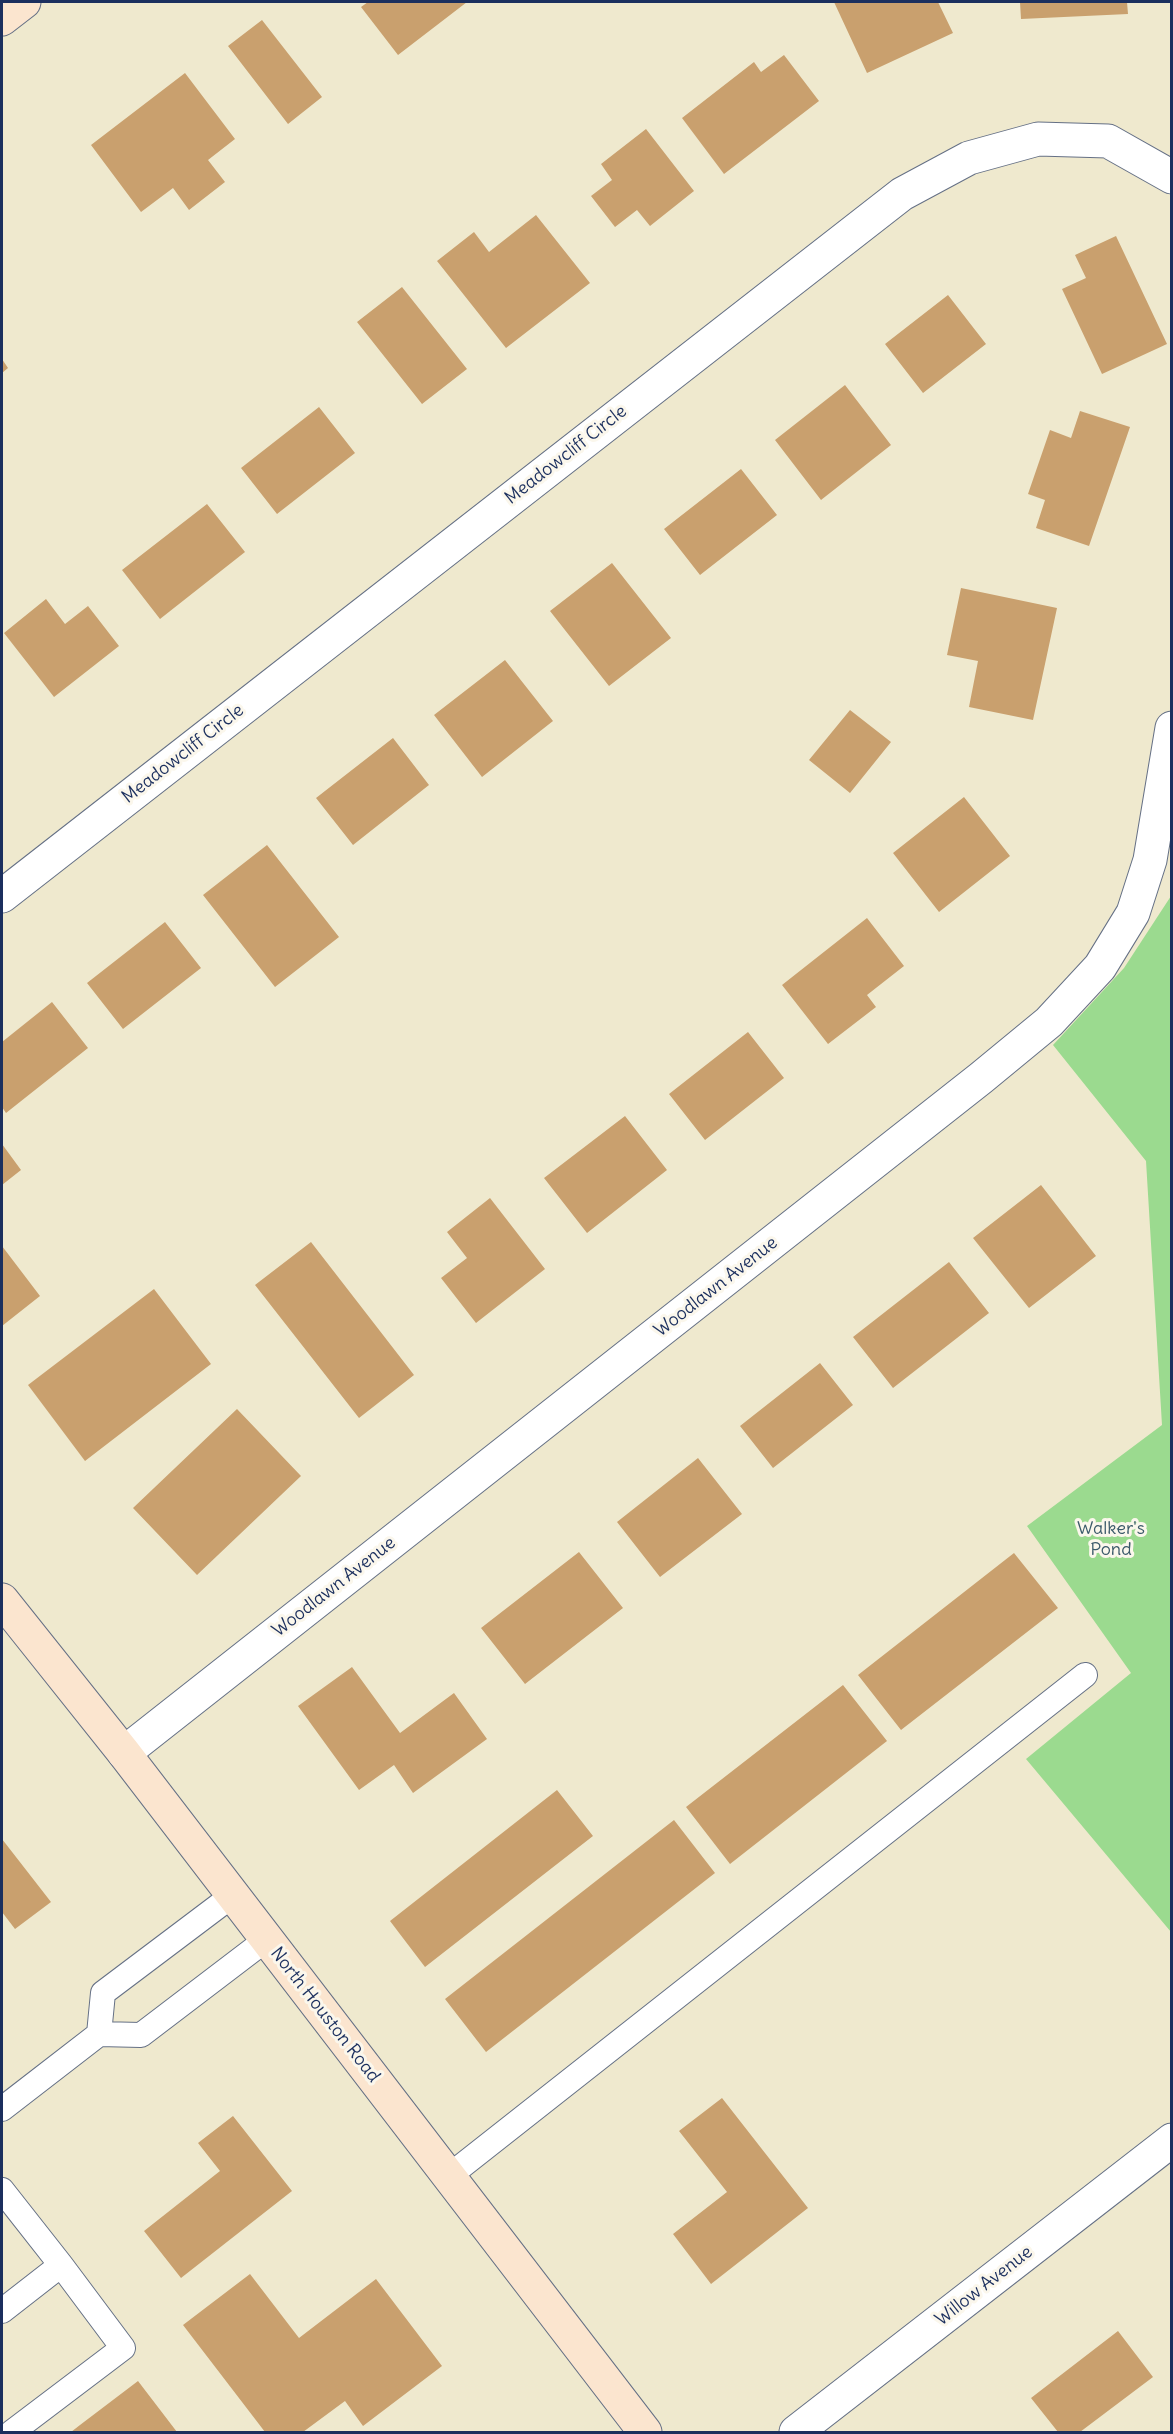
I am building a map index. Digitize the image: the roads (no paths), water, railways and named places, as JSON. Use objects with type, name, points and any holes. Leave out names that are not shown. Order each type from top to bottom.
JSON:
[{"type":"street","points":[[2,19],[24,2]]},
{"type":"street","name":"Meadowcliff Circle","points":[[2,896],[902,194],[969,158],[1038,139],[1108,141],[1172,177]]},
{"type":"street","name":"Woodlawn Avenue","points":[[124,1753],[971,1086],[1049,1022],[1100,967],[1132,914],[1150,860],[1172,728]]},
{"type":"street","name":"North Houston Road","points":[[2,1600],[124,1753],[645,2433]]},
{"type":"street","name":"Willow Avenue","points":[[796,2433],[1172,2140]]},
{"type":"lane","points":[[449,2176],[1085,1675]]},
{"type":"lane","points":[[99,2034],[103,1993],[233,1895]]},
{"type":"lane","points":[[2,2109],[99,2034],[141,2035],[267,1939]]},
{"type":"lane","points":[[2,2190],[123,2348],[12,2433]]},
{"type":"lane","points":[[2,2311],[61,2265]]},
{"type":"park label","name":"Walker's Pond","points":[[1111,1540]]}]
